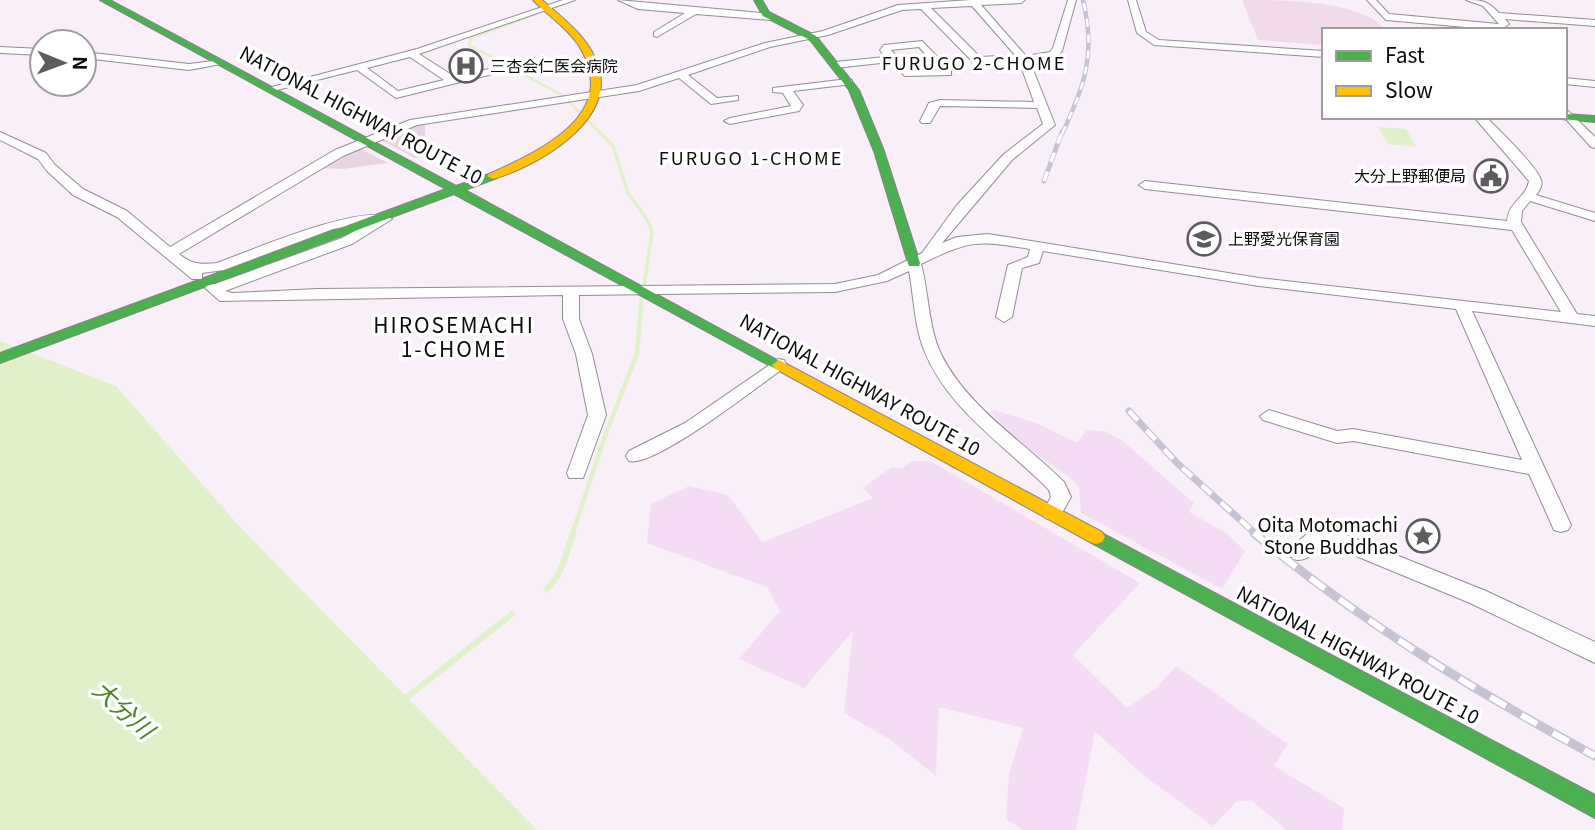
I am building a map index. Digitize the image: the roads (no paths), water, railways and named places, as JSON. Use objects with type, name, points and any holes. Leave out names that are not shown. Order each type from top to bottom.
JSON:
[{"type":"main road","name":"NATIONAL HIGHWAY ROUTE 10","points":[[104,0],[645,290],[1595,807]]},
{"type":"main road","points":[[758,0],[766,14],[810,36],[848,82],[861,103],[908,235],[914,263]]},
{"type":"main road","points":[[0,358],[457,191],[532,158],[561,139],[584,118],[596,95],[596,75],[581,44],[543,5]]},
{"type":"main road","points":[[1567,115],[1595,120]]},
{"type":"street","points":[[269,89],[412,54],[543,5],[570,0]]},
{"type":"street","points":[[622,0],[634,5],[771,17]]},
{"type":"street","points":[[170,254],[292,180],[364,141],[429,118],[639,88],[735,55],[810,36],[895,9],[1021,0]]},
{"type":"street","points":[[923,5],[977,60],[1023,59],[1053,54],[1058,49],[1072,0]]},
{"type":"street","points":[[1132,0],[1142,33],[1157,43],[1322,54]]},
{"type":"street","points":[[1371,0],[1386,17],[1498,24],[1595,23]]},
{"type":"street","points":[[1470,0],[1486,4],[1498,24]]},
{"type":"street","points":[[914,263],[934,245],[962,208],[1008,157],[1047,127],[1048,121],[1023,59],[964,2]]},
{"type":"street","points":[[657,34],[694,11]]},
{"type":"street","points":[[947,73],[922,44],[888,47],[885,50],[905,73],[963,74]]},
{"type":"street","points":[[0,50],[28,51]]},
{"type":"street","points":[[412,54],[453,81]]},
{"type":"street","points":[[735,55],[755,66]]},
{"type":"street","points":[[98,57],[189,67],[221,62]]},
{"type":"street","points":[[835,65],[892,60]]},
{"type":"street","points":[[360,67],[396,95],[493,71]]},
{"type":"street","points":[[680,74],[715,102],[734,98]]},
{"type":"street","points":[[1567,81],[1595,84]]},
{"type":"street","points":[[730,121],[795,109],[797,105],[782,90],[848,82]]},
{"type":"street","points":[[926,121],[933,105],[940,103],[1041,105]]},
{"type":"street","points":[[1567,115],[1595,144]]},
{"type":"street","points":[[1482,119],[1532,176],[1535,185],[1515,211],[1515,226],[1572,318]]},
{"type":"street","points":[[0,136],[42,156],[78,192],[122,214],[197,276]]},
{"type":"street","points":[[1145,185],[1515,226]]},
{"type":"street","points":[[1528,197],[1595,217]]},
{"type":"street","points":[[184,265],[202,269],[219,267],[330,226],[394,214]]},
{"type":"street","points":[[394,214],[347,241],[213,289],[225,298],[232,298],[318,293],[845,287],[873,281],[957,241],[975,238],[1038,245],[1218,276],[1595,321]]},
{"type":"street","points":[[1004,317],[1015,265],[1034,260],[1038,245]]},
{"type":"street","points":[[914,263],[928,337],[937,360],[975,411],[1057,487],[1061,498],[1052,513]]},
{"type":"street","points":[[571,292],[570,319],[584,354],[597,415],[576,473]]},
{"type":"street","points":[[1462,306],[1561,525]]},
{"type":"street","points":[[635,456],[691,428],[778,364]]},
{"type":"street","points":[[1269,416],[1337,436],[1353,435],[1536,470]]},
{"type":"street","points":[[1300,553],[1318,536],[1329,536],[1478,597],[1595,653]]},
{"type":"water","points":[[1378,127],[1406,129],[1416,147],[1388,144]]},
{"type":"water","name":"大分川","points":[[0,341],[116,386],[241,528],[537,830],[0,830]]},
{"type":"waterway","points":[[536,14],[471,38],[469,45],[562,95],[613,146],[628,193],[648,221],[652,232],[644,285]]},
{"type":"waterway","points":[[640,308],[641,300]]},
{"type":"waterway","points":[[572,535],[604,439],[637,353],[641,306]]},
{"type":"waterway","points":[[547,589],[560,570],[573,533]]},
{"type":"waterway","points":[[407,697],[512,614]]},
{"type":"railway","points":[[1062,134],[1077,100],[1086,69],[1088,37],[1083,0]]},
{"type":"railway","points":[[1044,181],[1062,132]]},
{"type":"railway","points":[[1129,411],[1177,463],[1257,535]]},
{"type":"railway","points":[[1254,533],[1376,625],[1462,680],[1595,756]]},
{"type":"place","name":"三杏会仁医会病院","points":[[466,66]]},
{"type":"place","name":"大分上野郵便局","points":[[1491,176]]},
{"type":"place","name":"上野愛光保育園","points":[[1204,239]]},
{"type":"place","name":"Oita Motomachi Stone Buddhas","points":[[1423,536]]},
{"type":"district","name":"FURUGO 2-CHOME","points":[[974,64]]},
{"type":"district","name":"FURUGO 1-CHOME","points":[[751,159]]},
{"type":"district","name":"HIROSEMACHI 1-CHOME","points":[[454,338]]}]
